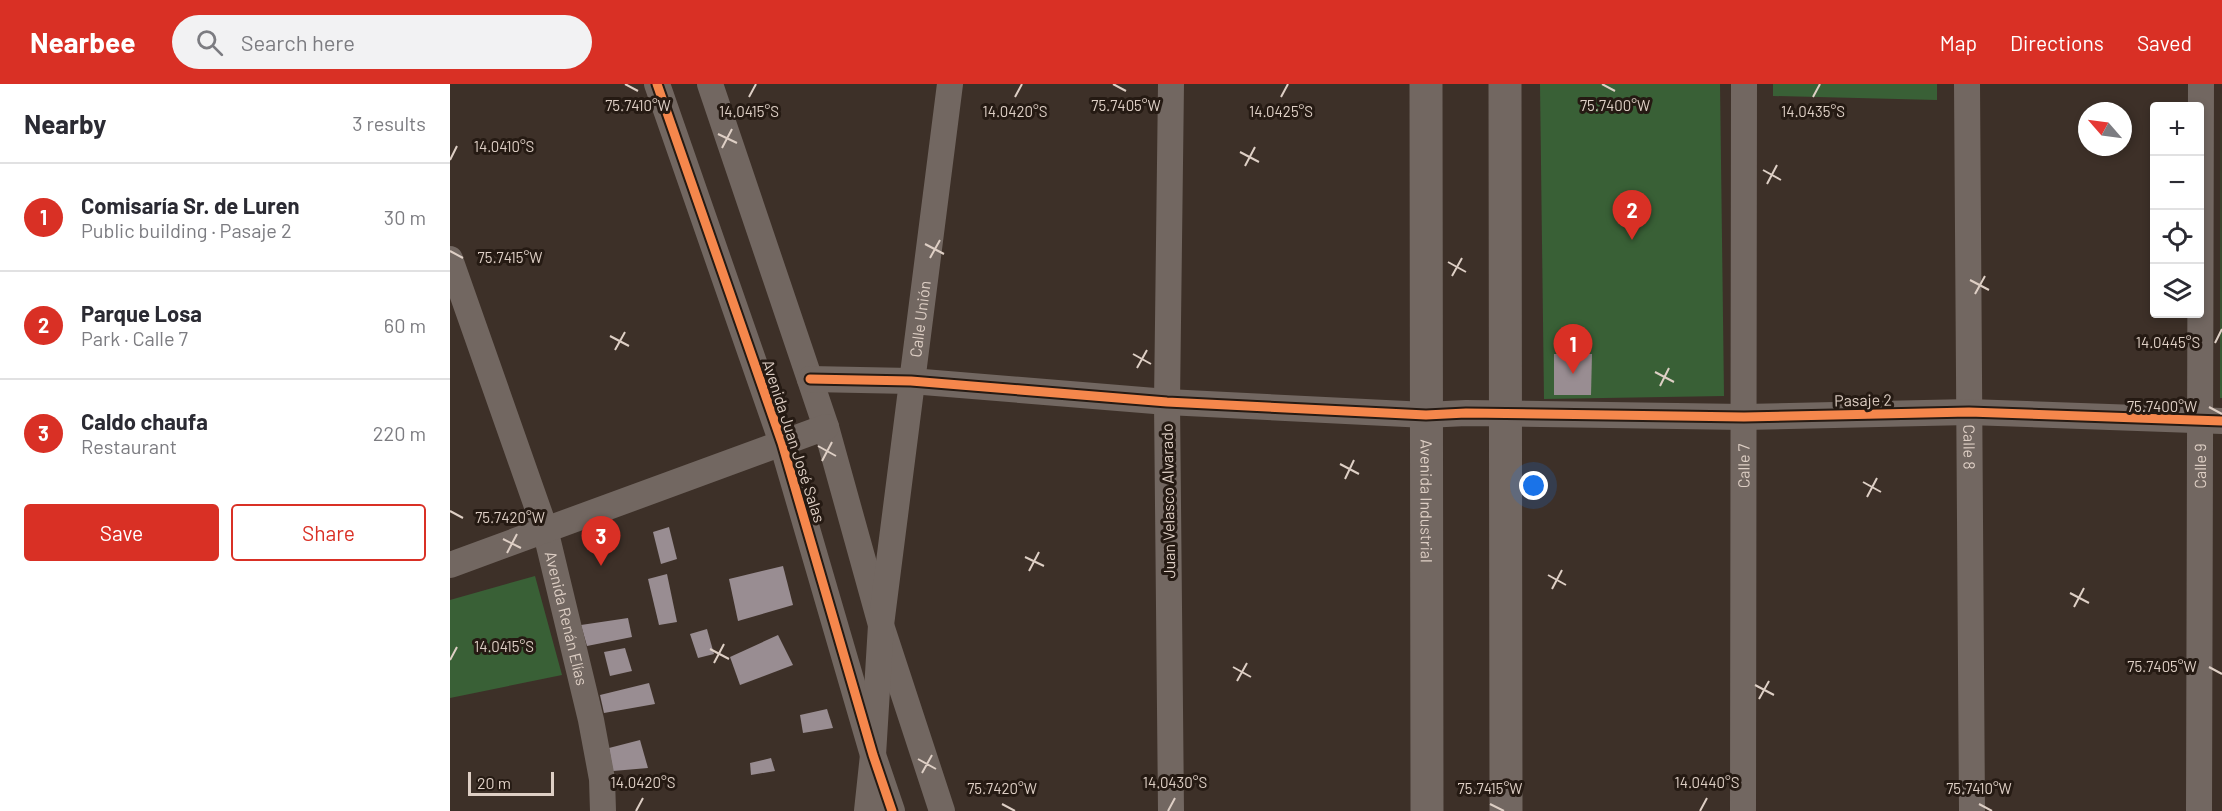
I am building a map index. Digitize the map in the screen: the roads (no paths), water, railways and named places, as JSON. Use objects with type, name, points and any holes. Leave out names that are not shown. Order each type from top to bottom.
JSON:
[{"type":"street","name":"Avenida Juan José Salas","points":[[657,84],[782,443],[873,755],[892,811]]},
{"type":"street","name":"Avenida Juan José Salas","points":[[710,84],[826,427],[881,624],[942,811]]},
{"type":"street","name":"Calle Unión","points":[[867,811],[873,755],[881,624],[950,84]]},
{"type":"street","name":"Juan Velasco Alvarado","points":[[1171,84],[1167,402],[1171,811]]},
{"type":"street","name":"Avenida Industrial","points":[[1425,84],[1427,811]]},
{"type":"street","points":[[1505,84],[1506,811]]},
{"type":"street","name":"Calle 7","points":[[1743,811],[1744,84]]},
{"type":"street","name":"Calle 8","points":[[1967,84],[1972,811]]},
{"type":"street","name":"Calle 9","points":[[2199,811],[2211,420],[2201,84]]},
{"type":"street","name":"Avenida Renán Elías","points":[[450,259],[545,529],[591,720],[602,779],[603,811]]},
{"type":"street","name":"Pasaje 2","points":[[810,379],[911,381],[1167,402],[1426,415],[1506,413],[1744,417],[1969,412],[2211,420]]},
{"type":"street","points":[[450,565],[826,427]]},
{"type":"place","name":"Parque Losa","points":[[1632,240]]},
{"type":"place","name":"Comisaría Sr. de Luren","points":[[1573,374]]},
{"type":"place","name":"Caldo chaufa","points":[[601,566]]}]
